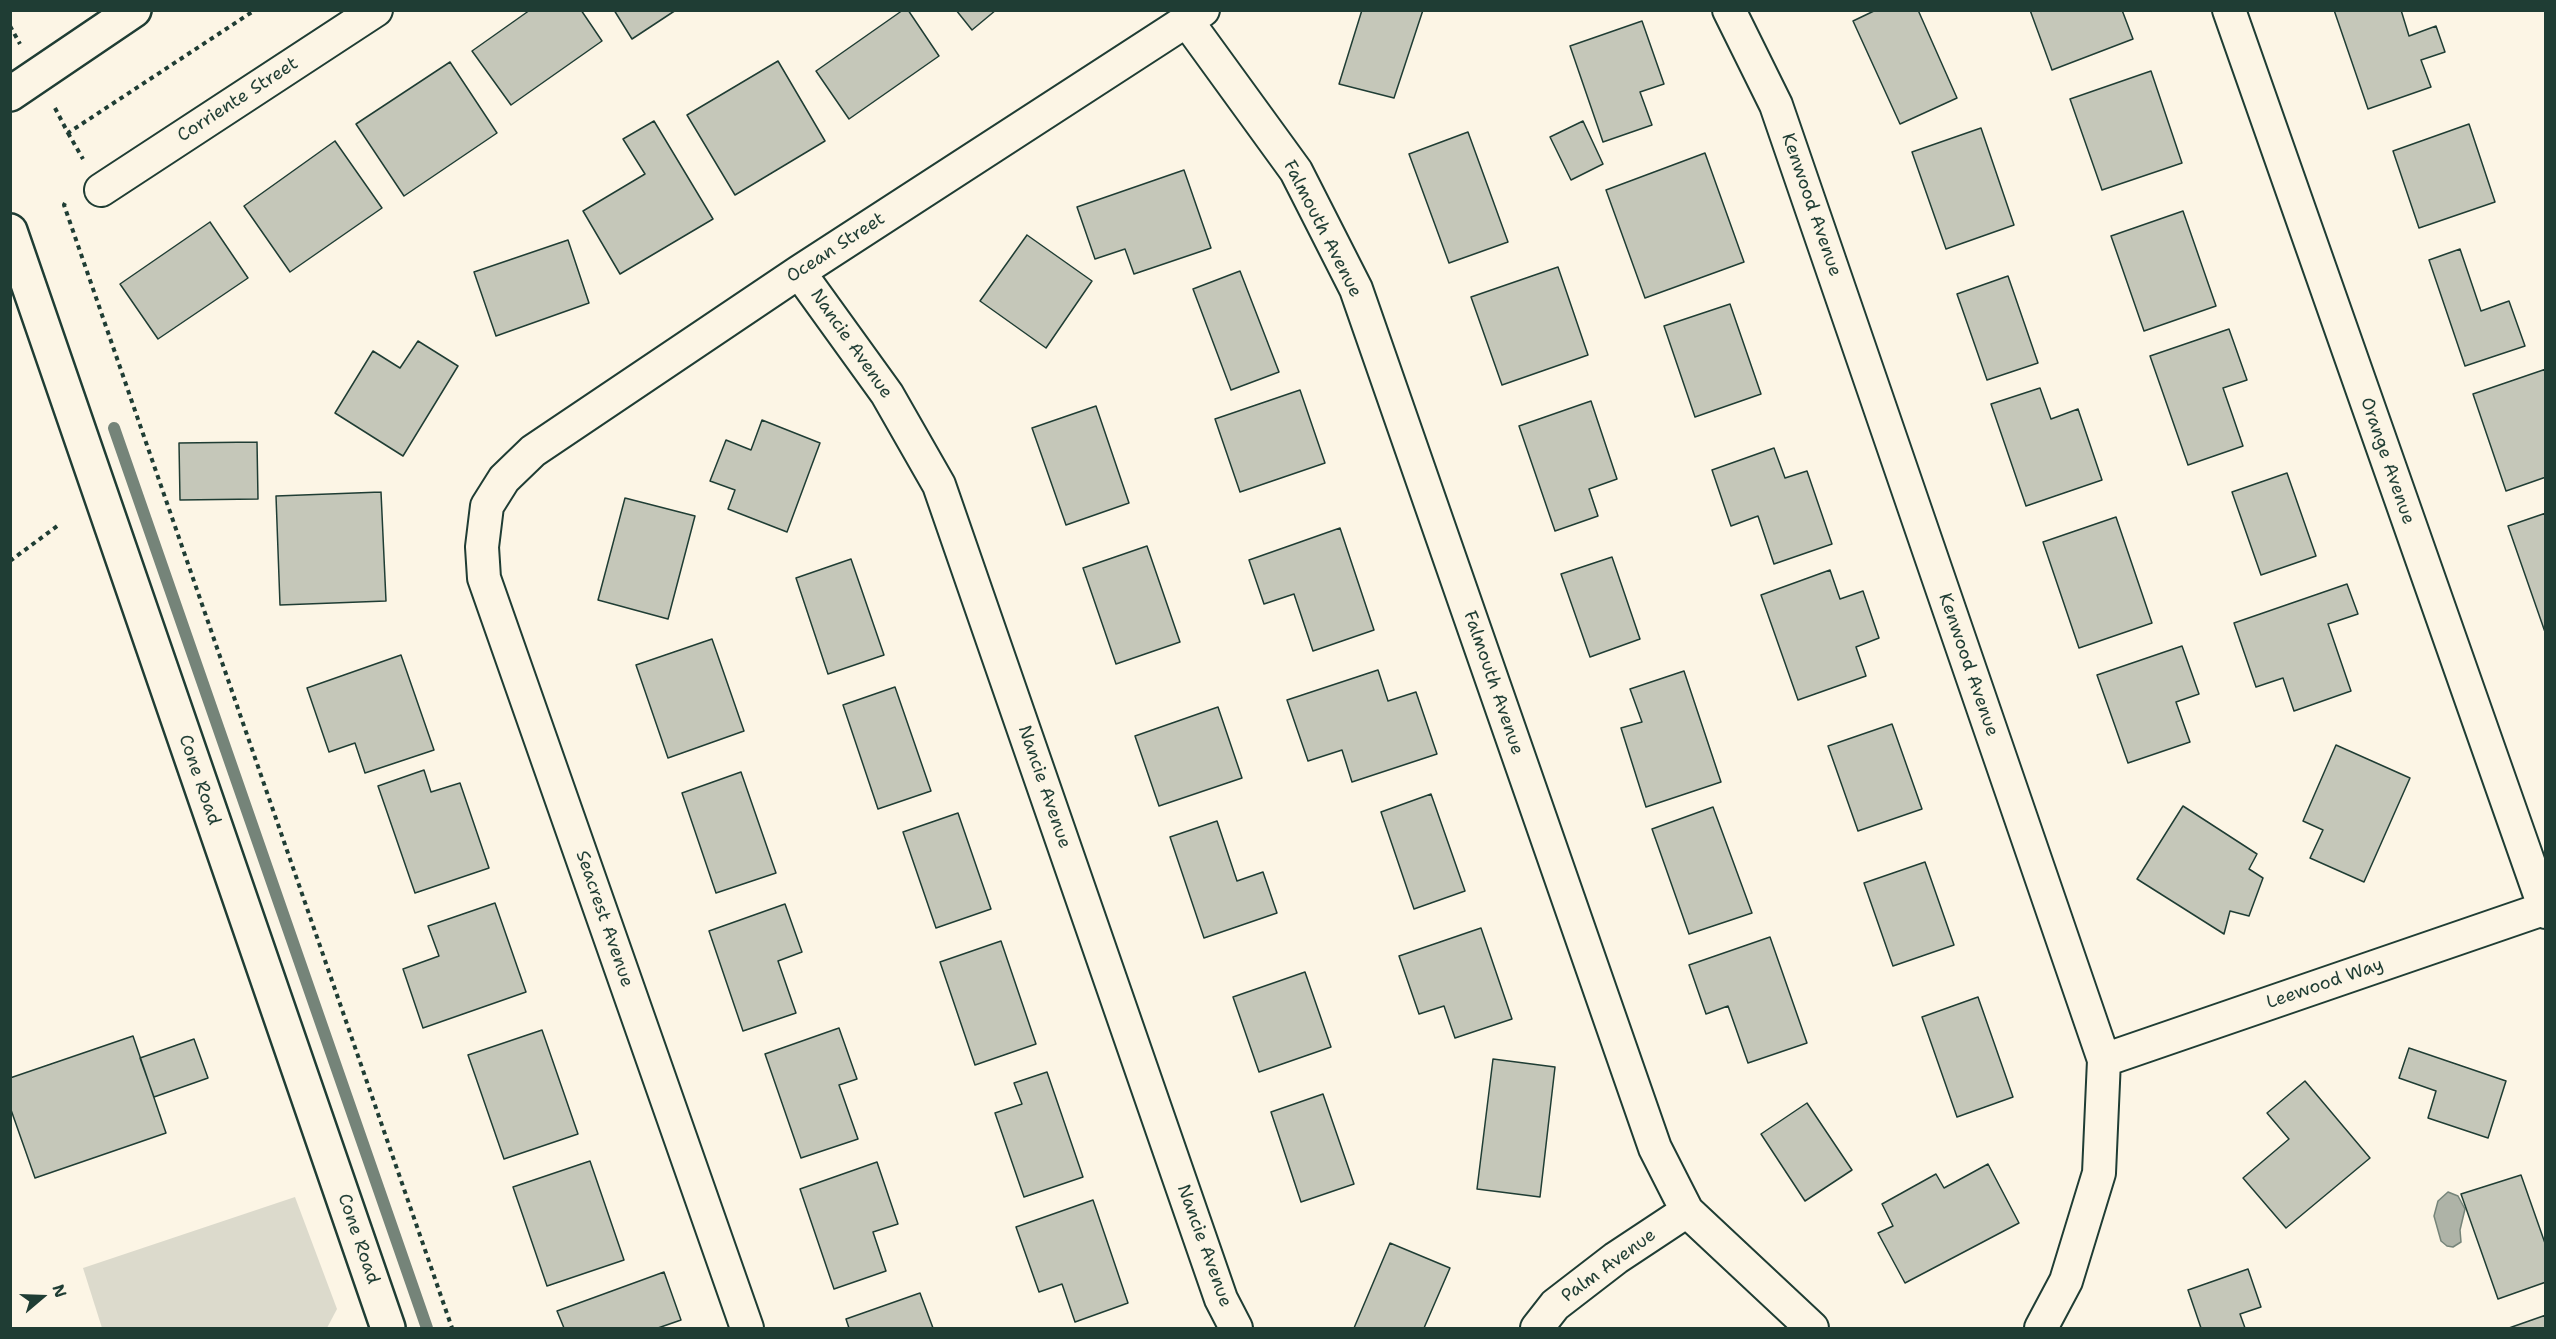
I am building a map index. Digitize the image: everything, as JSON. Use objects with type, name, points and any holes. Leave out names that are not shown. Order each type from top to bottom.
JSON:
[{"type":"street","points":[[10,94],[134,10]]},
{"type":"street","name":"Corriente Street","points":[[90,180],[376,10]]},
{"type":"street","name":"Kenwood Avenue","points":[[1730,10],[1776,105],[2104,1060],[2099,1173],[2066,1281],[2041,1329]]},
{"type":"street","name":"Orange Avenue","points":[[2229,10],[2545,910]]},
{"type":"street","name":"Ocean Street","points":[[486,506],[504,479],[533,451],[799,272],[1195,16]]},
{"type":"street","name":"Falmouth Avenue","points":[[1195,16],[1296,171],[1356,289],[1654,1148],[1687,1211],[1812,1329]]},
{"type":"street","name":"Cone Road","points":[[10,231],[388,1329]]},
{"type":"street","name":"Nancie Avenue","points":[[799,272],[887,394],[939,485],[1221,1299],[1236,1329]]},
{"type":"street","name":"Seacrest Avenue","points":[[486,506],[482,547],[484,578],[747,1329]]},
{"type":"street","name":"Leewood Way","points":[[2104,1060],[2545,910]]},
{"type":"street","name":"Palm Avenue","points":[[1537,1329],[1555,1305],[1616,1258],[1687,1211]]},
{"type":"path","points":[[10,26],[69,133],[255,10]]},
{"type":"path","points":[[84,160],[90,180]]},
{"type":"path","points":[[68,196],[64,205],[452,1329]]},
{"type":"path","points":[[10,561],[60,524]]},
{"type":"shaded area","points":[[2448,1192],[2458,1196],[2465,1209],[2460,1230],[2461,1242],[2453,1247],[2441,1241],[2434,1216],[2438,1201]]},
{"type":"shaded area","points":[[295,1197],[337,1309],[327,1328],[102,1328],[83,1268]]},
{"type":"building","points":[[530,10],[581,10],[602,41],[511,105],[472,51]]},
{"type":"building","points":[[614,10],[676,10],[632,39]]},
{"type":"building","points":[[903,10],[908,10],[939,56],[849,119],[816,71]]},
{"type":"building","points":[[956,10],[996,10],[972,30]]},
{"type":"building","points":[[1362,10],[1423,10],[1394,98],[1339,84]]},
{"type":"building","points":[[1876,10],[1918,10],[1957,98],[1900,124],[1853,21]]},
{"type":"building","points":[[2030,10],[2122,10],[2133,39],[2052,70]]},
{"type":"building","points":[[2334,10],[2401,10],[2409,36],[2436,26],[2445,52],[2421,60],[2431,87],[2368,109]]},
{"type":"building","points":[[1642,21],[1664,84],[1640,92],[1652,125],[1603,142],[1570,46]]},
{"type":"building","points":[[778,61],[825,141],[735,195],[687,115]]},
{"type":"building","points":[[450,62],[497,133],[404,196],[356,124]]},
{"type":"building","points":[[2151,71],[2182,163],[2102,190],[2070,99]]},
{"type":"building","points":[[654,121],[713,219],[620,274],[583,211],[645,174],[623,139]]},
{"type":"building","points":[[1583,121],[1603,164],[1571,180],[1550,137]]},
{"type":"building","points":[[2469,124],[2495,202],[2419,228],[2393,151]]},
{"type":"building","points":[[1981,128],[2014,225],[1946,249],[1912,152]]},
{"type":"building","points":[[1468,132],[1508,242],[1449,263],[1409,154]]},
{"type":"building","points":[[335,141],[382,208],[290,272],[244,206]]},
{"type":"building","points":[[1705,153],[1744,262],[1645,298],[1606,190]]},
{"type":"building","points":[[1184,170],[1211,248],[1134,274],[1125,249],[1095,259],[1077,207]]},
{"type":"building","points":[[2183,211],[2216,306],[2144,331],[2111,236]]},
{"type":"building","points":[[210,222],[248,278],[158,339],[120,284]]},
{"type":"building","points":[[1027,235],[1092,281],[1046,348],[980,301]]},
{"type":"building","points":[[568,240],[589,303],[496,336],[474,272]]},
{"type":"building","points":[[2460,249],[2481,311],[2509,301],[2525,346],[2465,366],[2429,260]]},
{"type":"building","points":[[1558,267],[1588,355],[1502,385],[1471,297]]},
{"type":"building","points":[[1240,271],[1279,372],[1231,390],[1193,289]]},
{"type":"building","points":[[2008,276],[2038,363],[1987,380],[1957,294]]},
{"type":"building","points":[[1730,304],[1761,394],[1695,417],[1664,326]]},
{"type":"building","points":[[2229,329],[2247,380],[2223,388],[2243,446],[2188,465],[2150,356]]},
{"type":"building","points":[[418,341],[458,366],[403,456],[335,413],[373,351],[400,368]]},
{"type":"building","points":[[2546,369],[2546,477],[2506,491],[2473,394]]},
{"type":"building","points":[[2040,388],[2051,419],[2078,409],[2102,480],[2026,506],[1991,404]]},
{"type":"building","points":[[1300,390],[1325,463],[1240,492],[1215,419]]},
{"type":"building","points":[[1591,401],[1617,479],[1589,489],[1598,516],[1555,531],[1519,426]]},
{"type":"building","points":[[1096,406],[1129,503],[1066,525],[1032,428]]},
{"type":"building","points":[[762,420],[820,443],[787,532],[728,509],[735,490],[710,481],[726,440],[751,450]]},
{"type":"building","points":[[257,442],[258,499],[180,500],[179,443]]},
{"type":"building","points":[[1774,448],[1785,478],[1807,471],[1832,544],[1774,564],[1758,516],[1731,526],[1712,470]]},
{"type":"building","points":[[2287,473],[2316,556],[2261,575],[2232,492]]},
{"type":"building","points":[[381,492],[386,601],[280,605],[276,496]]},
{"type":"building","points":[[625,498],[695,516],[668,619],[598,600]]},
{"type":"building","points":[[2546,513],[2546,631],[2545,632],[2508,526]]},
{"type":"building","points":[[2116,517],[2152,623],[2079,648],[2043,542]]},
{"type":"building","points":[[1340,528],[1374,630],[1313,651],[1294,594],[1264,604],[1249,560]]},
{"type":"building","points":[[1147,546],[1180,642],[1116,664],[1083,568]]},
{"type":"building","points":[[1612,557],[1640,639],[1590,657],[1561,574]]},
{"type":"building","points":[[851,559],[884,655],[828,674],[796,578]]},
{"type":"building","points":[[1830,570],[1840,599],[1863,591],[1879,638],[1856,647],[1866,676],[1798,700],[1761,595]]},
{"type":"building","points":[[2347,584],[2358,614],[2328,624],[2351,691],[2294,711],[2283,678],[2256,687],[2234,623]]},
{"type":"building","points":[[712,639],[744,731],[668,758],[636,665]]},
{"type":"building","points":[[2182,646],[2199,694],[2176,702],[2190,742],[2128,763],[2097,675]]},
{"type":"building","points":[[401,655],[434,750],[365,773],[355,743],[329,752],[307,688]]},
{"type":"building","points":[[1378,670],[1388,701],[1416,692],[1437,754],[1352,782],[1342,750],[1308,761],[1287,700]]},
{"type":"building","points":[[1684,671],[1721,782],[1646,807],[1621,728],[1642,722],[1630,689]]},
{"type":"building","points":[[895,687],[931,791],[878,809],[843,705]]},
{"type":"building","points":[[1218,707],[1242,778],[1159,806],[1135,736]]},
{"type":"building","points":[[1892,724],[1922,809],[1858,831],[1828,746]]},
{"type":"building","points":[[2336,745],[2410,778],[2364,882],[2310,858],[2323,830],[2303,821]]},
{"type":"building","points":[[424,770],[431,792],[460,783],[489,868],[415,893],[378,786]]},
{"type":"building","points":[[741,772],[776,873],[716,893],[682,793]]},
{"type":"building","points":[[1431,794],[1465,891],[1414,909],[1381,812]]},
{"type":"building","points":[[2183,806],[2257,854],[2249,869],[2263,878],[2249,916],[2230,911],[2224,934],[2137,879]]},
{"type":"building","points":[[1713,807],[1752,913],[1689,934],[1652,829]]},
{"type":"building","points":[[958,813],[991,909],[936,928],[903,832]]},
{"type":"building","points":[[1217,821],[1237,881],[1263,872],[1277,913],[1204,938],[1170,837]]},
{"type":"building","points":[[1925,862],[1954,945],[1893,966],[1864,883]]},
{"type":"building","points":[[495,903],[526,992],[423,1028],[403,969],[439,956],[428,926]]},
{"type":"building","points":[[785,904],[802,952],[778,961],[796,1013],[743,1031],[709,931]]},
{"type":"building","points":[[1481,928],[1512,1019],[1455,1038],[1444,1006],[1419,1014],[1399,956]]},
{"type":"building","points":[[1770,937],[1807,1043],[1748,1063],[1728,1006],[1706,1014],[1689,965]]},
{"type":"building","points":[[1001,941],[1036,1044],[975,1065],[940,962]]},
{"type":"building","points":[[1305,972],[1331,1047],[1259,1072],[1233,997]]},
{"type":"building","points":[[1978,997],[2013,1097],[1957,1117],[1922,1017]]},
{"type":"building","points":[[839,1028],[857,1079],[839,1085],[858,1139],[801,1158],[765,1054]]},
{"type":"building","points":[[542,1030],[578,1134],[504,1159],[468,1055]]},
{"type":"building","points":[[133,1036],[166,1133],[35,1178],[10,1107],[10,1078]]},
{"type":"building","points":[[194,1039],[208,1078],[154,1097],[140,1058]]},
{"type":"building","points":[[2409,1048],[2506,1081],[2488,1138],[2428,1118],[2436,1091],[2399,1078]]},
{"type":"building","points":[[1493,1059],[1555,1067],[1540,1197],[1477,1189]]},
{"type":"building","points":[[1047,1072],[1083,1177],[1024,1197],[995,1113],[1022,1104],[1014,1083]]},
{"type":"building","points":[[2305,1081],[2370,1158],[2286,1228],[2243,1178],[2289,1139],[2267,1113]]},
{"type":"building","points":[[1323,1094],[1354,1184],[1301,1202],[1271,1112]]},
{"type":"building","points":[[1807,1103],[1852,1170],[1805,1201],[1761,1134]]},
{"type":"building","points":[[590,1161],[624,1260],[547,1286],[513,1187]]},
{"type":"building","points":[[877,1162],[898,1224],[873,1232],[886,1271],[834,1289],[800,1189]]},
{"type":"building","points":[[1988,1164],[2019,1223],[1905,1283],[1878,1233],[1893,1226],[1882,1204],[1936,1174],[1944,1188]]},
{"type":"building","points":[[2521,1175],[2546,1246],[2546,1282],[2498,1299],[2461,1194]]},
{"type":"building","points":[[1093,1200],[1128,1303],[1075,1322],[1062,1284],[1039,1292],[1016,1227]]},
{"type":"building","points":[[1390,1243],[1450,1268],[1424,1328],[1354,1328]]},
{"type":"building","points":[[2248,1269],[2261,1307],[2240,1314],[2245,1328],[2201,1328],[2188,1290]]},
{"type":"building","points":[[664,1272],[681,1320],[658,1328],[564,1328],[557,1311]]},
{"type":"building","points":[[920,1293],[933,1328],[849,1328],[846,1319]]},
{"type":"building","points":[[2546,1315],[2546,1328],[2509,1328]]},
{"type":"waterway","points":[[114,428],[427,1328]]}]
